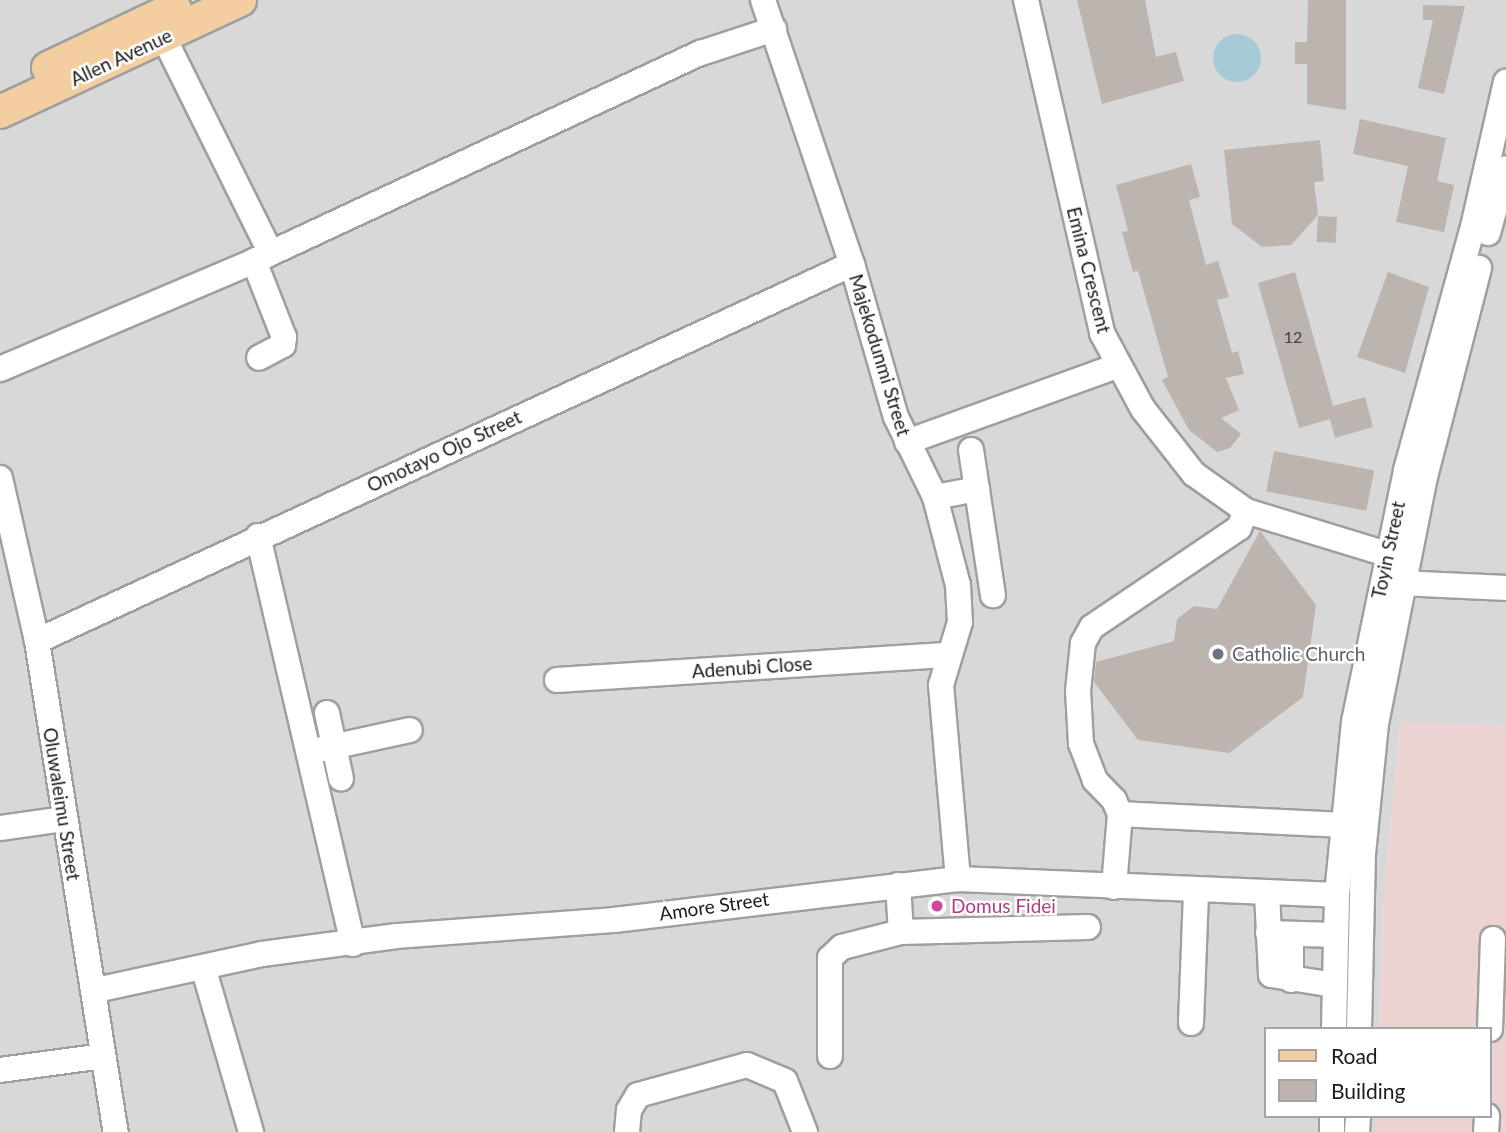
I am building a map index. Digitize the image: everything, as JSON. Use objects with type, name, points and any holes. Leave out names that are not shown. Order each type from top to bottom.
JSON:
[{"type":"main road","name":"Allen Avenue","points":[[0,90],[192,0]]},
{"type":"main road","name":"Allen Avenue","points":[[0,112],[164,38],[240,0]]},
{"type":"street","name":"Majekodunmi Street","points":[[763,0],[852,264],[907,442],[935,497],[958,585],[960,622],[941,685],[958,879]]},
{"type":"street","name":"Emina Crescent","points":[[1026,0],[1102,333],[1117,366],[1143,409],[1194,474],[1246,511],[1387,554]]},
{"type":"street","points":[[0,369],[262,256],[701,53],[774,29]]},
{"type":"street","points":[[164,38],[262,256],[284,337],[283,345],[259,358]]},
{"type":"street","name":"Toyin Street","points":[[1334,1027],[1337,895],[1354,722],[1387,554],[1431,373],[1474,227],[1506,82]]},
{"type":"street","name":"Toyin Street","points":[[1359,1027],[1363,853],[1376,724],[1401,583],[1449,378],[1506,168]]},
{"type":"street","name":"Omotayo Ojo Street","points":[[37,641],[258,536],[852,264]]},
{"type":"street","points":[[907,442],[1117,366]]},
{"type":"street","points":[[971,450],[993,595]]},
{"type":"street","name":"Oluwaleimu Street","points":[[0,478],[37,641],[63,819],[96,990],[103,1056],[116,1132]]},
{"type":"street","points":[[935,497],[977,489]]},
{"type":"street","points":[[1114,887],[1120,814],[1114,800],[1095,780],[1081,744],[1078,691],[1083,643],[1092,627],[1239,528],[1246,511]]},
{"type":"street","points":[[258,536],[353,944]]},
{"type":"street","points":[[1401,583],[1506,588]]},
{"type":"street","name":"Adenubi Close","points":[[557,680],[948,655]]},
{"type":"street","points":[[327,713],[341,779]]},
{"type":"street","points":[[309,752],[410,730]]},
{"type":"street","points":[[1120,814],[1343,825]]},
{"type":"street","points":[[0,828],[63,819]]},
{"type":"street","name":"Amore Street","points":[[96,990],[204,970],[262,954],[353,944],[397,936],[614,920],[958,879],[1337,895]]},
{"type":"street","points":[[898,885],[901,932]]},
{"type":"street","points":[[1191,1023],[1196,890]]},
{"type":"street","points":[[1267,892],[1291,980],[1335,985]]},
{"type":"street","points":[[830,1056],[830,958],[842,947],[901,932],[1088,927]]},
{"type":"street","points":[[1280,933],[1336,934]]},
{"type":"street","points":[[1490,1027],[1499,993],[1493,939]]},
{"type":"street","points":[[204,970],[251,1132]]},
{"type":"street","points":[[0,1070],[103,1056]]},
{"type":"street","points":[[627,1132],[629,1110],[638,1095],[733,1065],[747,1065],[785,1081],[805,1132]]},
{"type":"shaded area","points":[[0,0],[1506,0],[1506,725],[1400,723],[1383,904],[1379,1027],[1264,1027],[1264,1118],[1376,1118],[1376,1132],[0,1132]]},
{"type":"shaded area","points":[[1400,722],[1506,725],[1506,1132],[1376,1132],[1376,1118],[1492,1118],[1492,1027],[1379,1027],[1383,904]]},
{"type":"water","points":[[1237,34],[1254,41],[1261,58],[1254,75],[1237,82],[1220,75],[1213,58],[1220,41]]},
{"type":"building","points":[[1077,0],[1145,0],[1156,57],[1176,52],[1184,81],[1102,104]]},
{"type":"building","points":[[1308,0],[1346,0],[1346,110],[1307,104],[1307,64],[1295,64],[1295,42],[1307,42]]},
{"type":"building","points":[[1423,5],[1465,6],[1444,94],[1418,88],[1433,20],[1423,20]]},
{"type":"building","points":[[1360,119],[1446,138],[1437,181],[1454,185],[1444,232],[1396,222],[1408,166],[1353,154]]},
{"type":"building","points":[[1320,140],[1324,181],[1314,182],[1318,215],[1291,245],[1262,247],[1232,224],[1224,150]]},
{"type":"building","points":[[1191,164],[1200,197],[1189,200],[1206,265],[1218,261],[1229,297],[1217,300],[1232,353],[1238,351],[1244,374],[1226,378],[1239,410],[1221,418],[1241,434],[1230,448],[1217,452],[1189,430],[1162,380],[1168,377],[1138,271],[1133,272],[1122,232],[1128,231],[1116,185]]},
{"type":"building","points":[[1318,216],[1337,217],[1336,243],[1317,242]]},
{"type":"building","points":[[1295,272],[1333,406],[1365,397],[1373,427],[1335,438],[1330,419],[1299,428],[1258,283]]},
{"type":"building","points":[[1388,272],[1429,287],[1405,373],[1357,357]]},
{"type":"building","points":[[1274,451],[1374,470],[1366,511],[1266,491]]},
{"type":"building","name":"Catholic Church","points":[[1260,531],[1316,605],[1303,697],[1229,753],[1138,740],[1094,682],[1096,662],[1174,641],[1177,619],[1194,606],[1217,609]]},
{"type":"place","name":"Catholic Church","points":[[1218,654]]},
{"type":"place","name":"Domus Fidei","points":[[937,906]]}]
